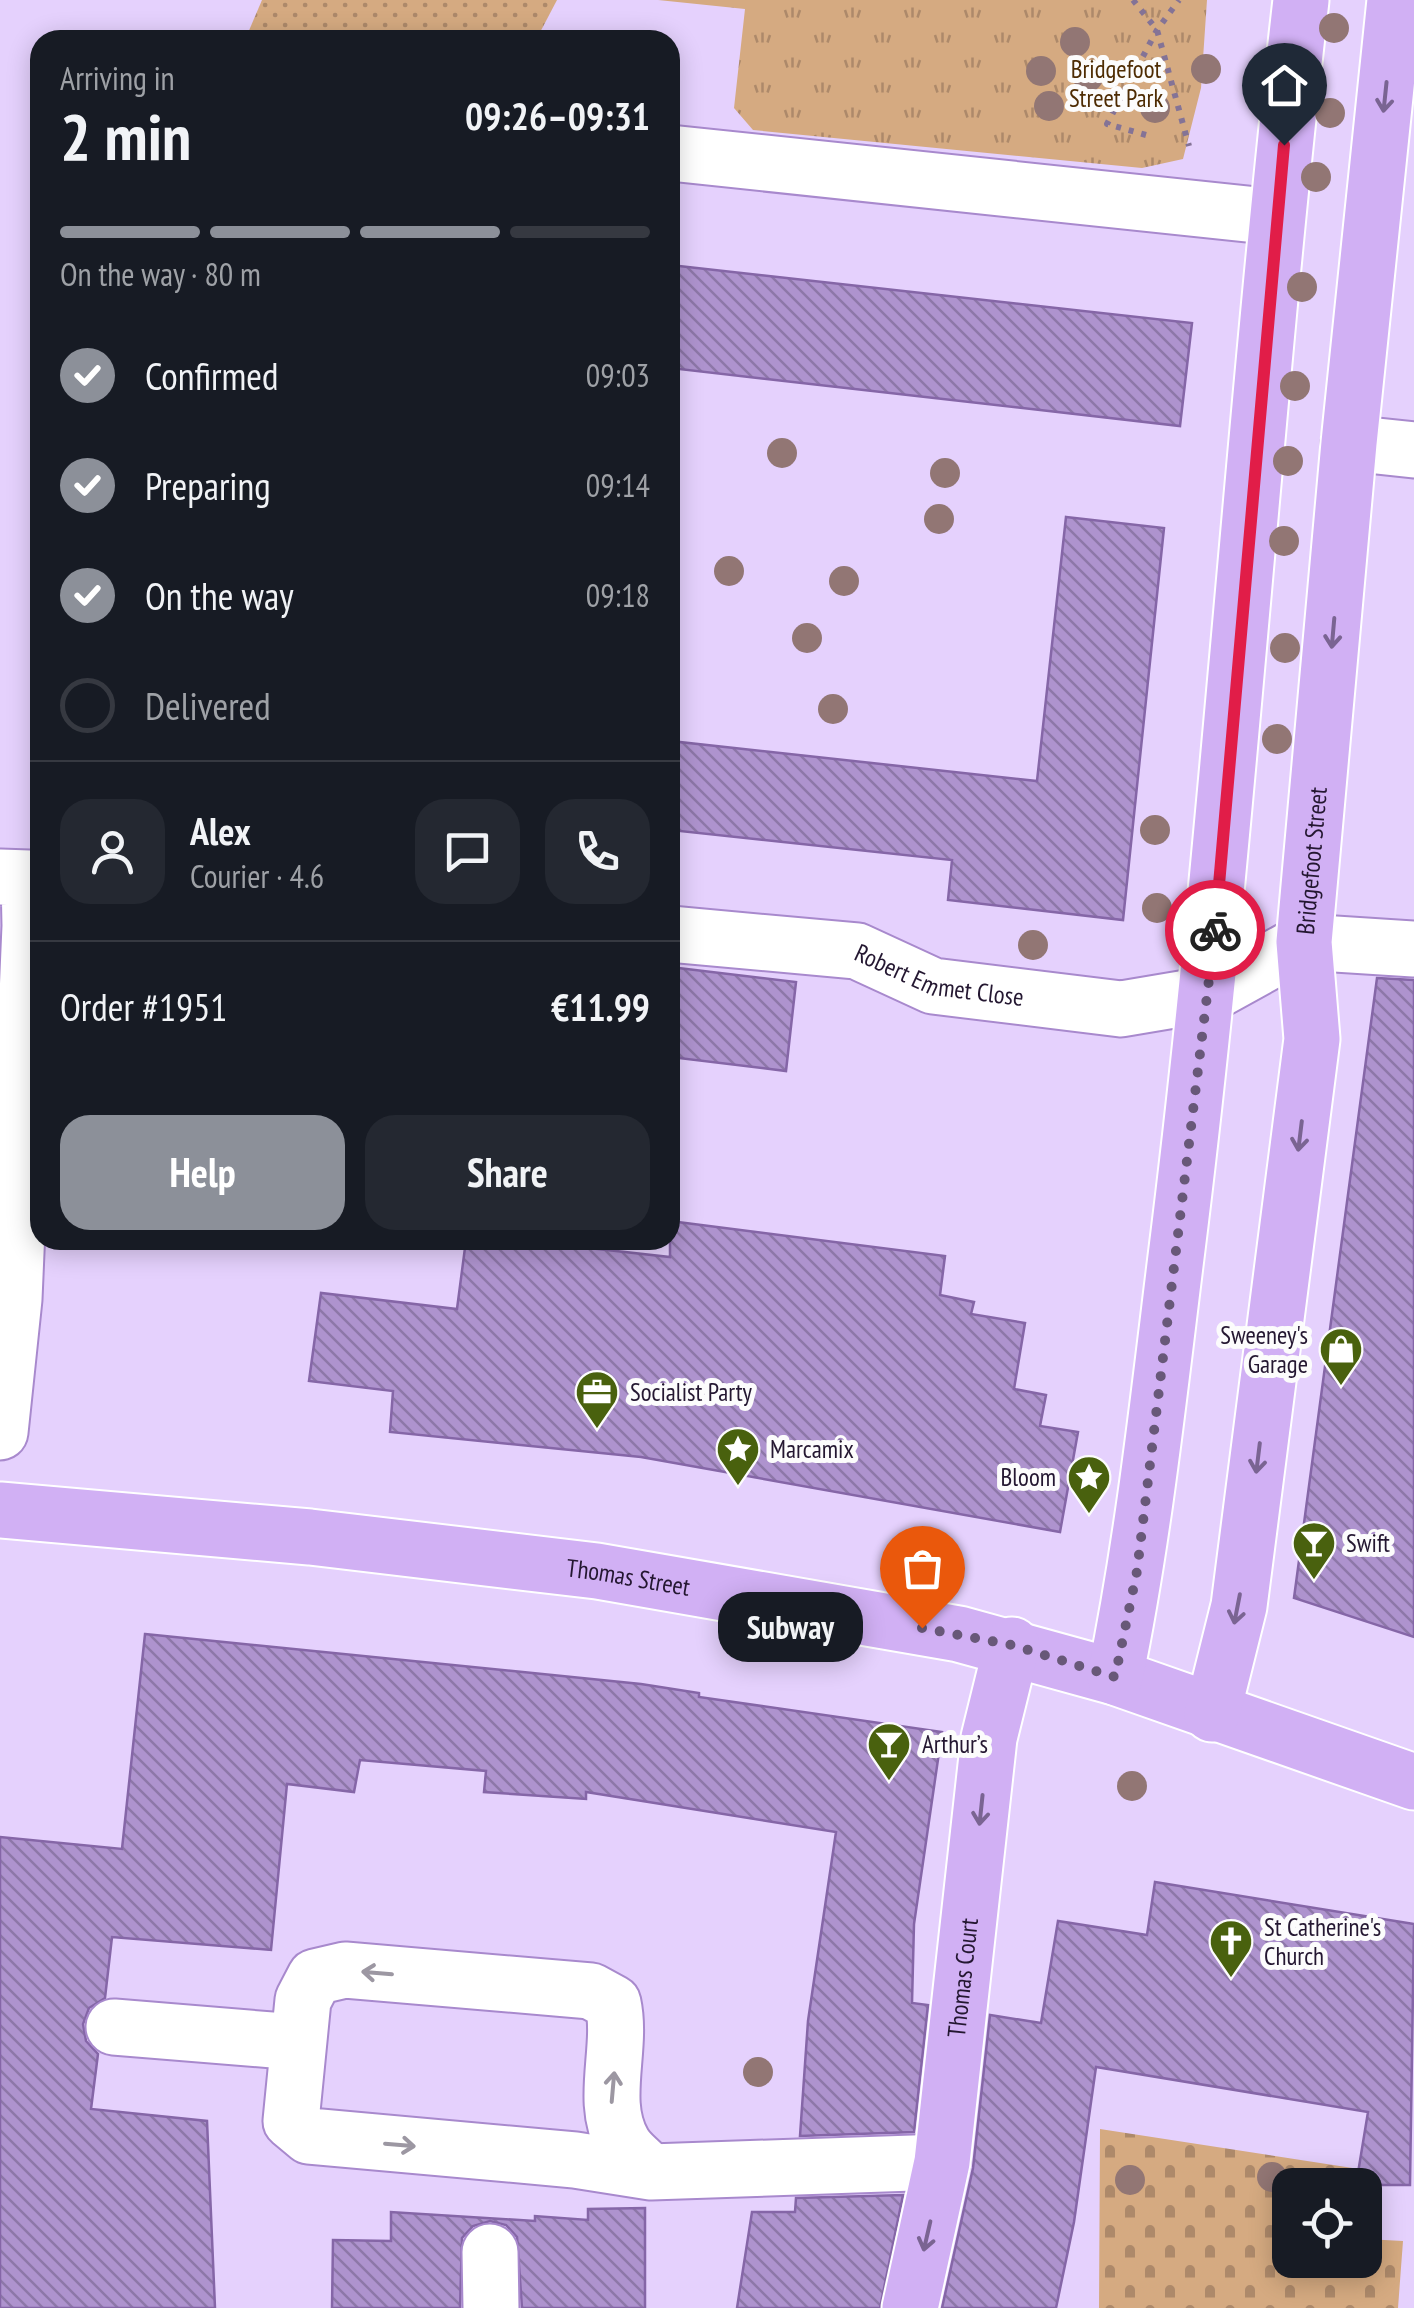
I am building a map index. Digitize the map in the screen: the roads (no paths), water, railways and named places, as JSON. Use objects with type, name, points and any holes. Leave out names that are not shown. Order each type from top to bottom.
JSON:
[{"type":"main road","points":[[1115,1677],[1137,1571],[1210,994],[1276,218],[1301,0]]},
{"type":"main road","name":"Bridgefoot Street","points":[[1212,1714],[1239,1606],[1312,1039],[1304,942],[1348,443],[1395,0]]},
{"type":"main road","name":"Thomas Street","points":[[0,1510],[310,1536],[597,1571],[1012,1645],[1414,1782]]},
{"type":"main road","name":"Thomas Court","points":[[910,2308],[942,2162],[989,1738],[1012,1645]]},
{"type":"street","points":[[680,154],[1276,218]]},
{"type":"street","points":[[1348,443],[1414,450]]},
{"type":"street","points":[[0,877],[29,878],[30,926],[14,1299],[0,1432]]},
{"type":"street","name":"Robert Emmet Close","points":[[680,935],[857,951],[933,986],[1120,1009],[1210,994],[1304,942]]},
{"type":"street","points":[[1304,942],[1414,949]]},
{"type":"street","points":[[651,2172],[624,2144],[611,2103],[616,2016],[613,2004],[591,1991],[346,1970],[314,1977],[303,2000],[291,2121],[309,2136],[651,2172],[942,2162]]},
{"type":"street","points":[[114,2028],[298,2042]]},
{"type":"street","points":[[490,2252],[490,2308]]},
{"type":"place","name":"Sweeney's Garage","points":[[1341,1387]]},
{"type":"place","name":"Socialist Party","points":[[597,1430]]},
{"type":"place","name":"Marcamix","points":[[738,1487]]},
{"type":"place","name":"Bloom","points":[[1089,1515]]},
{"type":"place","name":"Swift","points":[[1314,1581]]},
{"type":"place","name":"Subway","points":[[922,1628]]},
{"type":"place","name":"Arthur’s","points":[[889,1782]]},
{"type":"place","name":"St Catherine's Church","points":[[1231,1979]]},
{"type":"park label","name":"Bridgefoot Street Park","points":[[1116,84]]}]
